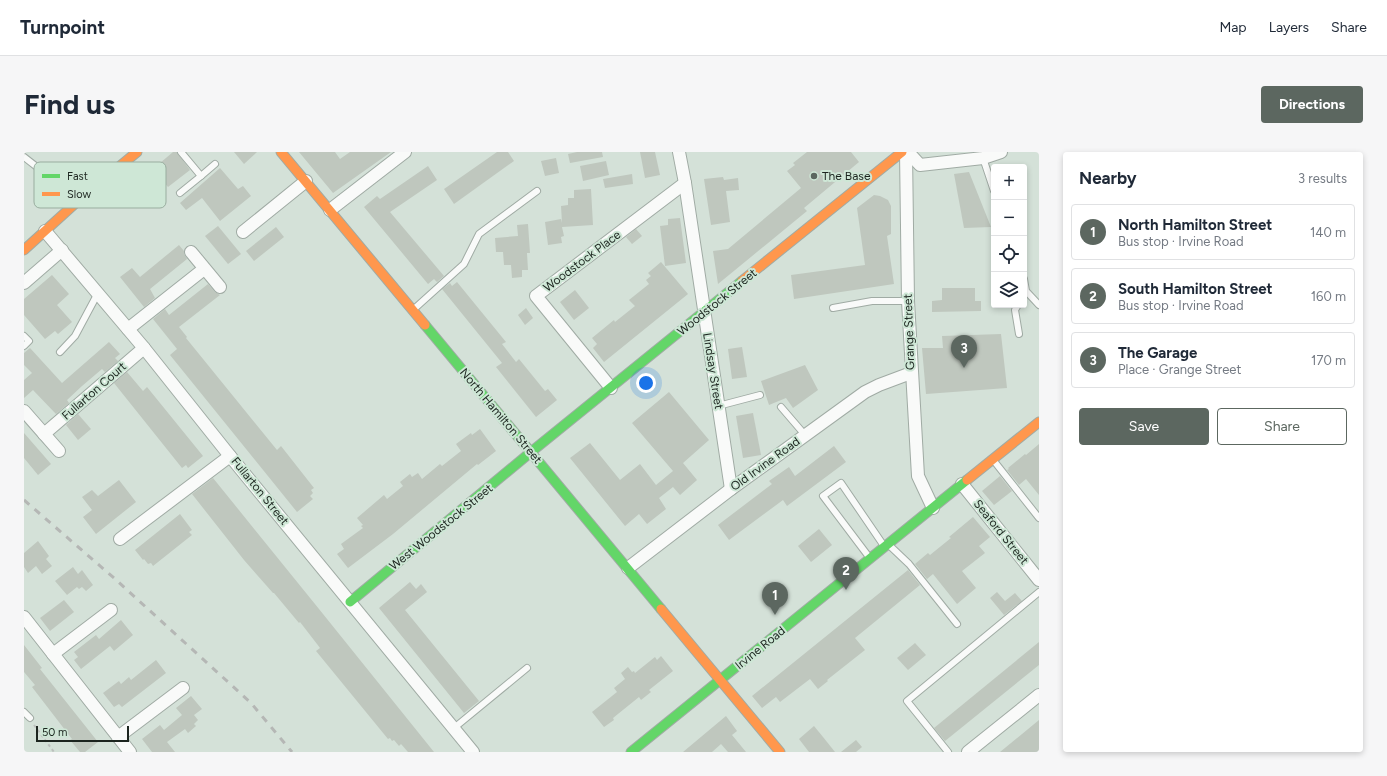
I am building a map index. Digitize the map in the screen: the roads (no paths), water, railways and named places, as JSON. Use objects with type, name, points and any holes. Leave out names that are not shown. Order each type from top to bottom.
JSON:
[{"type":"street","points":[[125,162],[137,152]]},
{"type":"street","name":"North Hamilton Street","points":[[281,152],[780,752]]},
{"type":"street","points":[[330,210],[405,152]]},
{"type":"street","name":"Lindsay Street","points":[[679,152],[685,183],[731,489]]},
{"type":"street","name":"Woodstock Street","points":[[532,452],[902,152]]},
{"type":"street","points":[[907,152],[920,165],[983,158],[1001,152]]},
{"type":"street","name":"Grange Street","points":[[907,152],[908,301],[918,476],[933,508]]},
{"type":"street","points":[[243,232],[306,181]]},
{"type":"street","name":"Woodstock Place","points":[[611,388],[536,296],[685,183]]},
{"type":"street","points":[[24,250],[70,208]]},
{"type":"street","name":"Fullarton Street","points":[[45,231],[144,348],[230,456],[473,752]]},
{"type":"street","points":[[24,283],[62,250]]},
{"type":"street","points":[[191,252],[220,287]]},
{"type":"street","points":[[128,329],[204,269]]},
{"type":"street","name":"Fullarton Court","points":[[44,434],[144,348]]},
{"type":"street","name":"Old Irvine Road","points":[[628,568],[731,489],[865,392],[911,373]]},
{"type":"street","points":[[24,412],[59,451]]},
{"type":"street","name":"Irvine Road","points":[[632,752],[646,747],[721,680],[1039,422]]},
{"type":"street","name":"West Woodstock Street","points":[[350,602],[532,452]]},
{"type":"street","points":[[120,539],[230,456]]},
{"type":"street","name":"Seaford Street","points":[[962,484],[1039,580]]},
{"type":"street","points":[[53,654],[111,610]]},
{"type":"street","points":[[24,617],[130,752]]},
{"type":"street","points":[[118,737],[183,688]]},
{"type":"street","points":[[968,752],[1039,695]]},
{"type":"lane","points":[[181,152],[201,176]]},
{"type":"lane","points":[[24,156],[34,164]]},
{"type":"lane","points":[[983,158],[991,182]]},
{"type":"lane","points":[[180,193],[215,164]]},
{"type":"lane","points":[[413,310],[464,264],[479,234],[537,191]]},
{"type":"lane","points":[[60,352],[75,336],[98,293]]},
{"type":"lane","points":[[1027,295],[1039,306]]},
{"type":"lane","points":[[832,308],[872,301],[908,301]]},
{"type":"lane","points":[[1016,308],[1015,310],[1019,334]]},
{"type":"lane","points":[[24,336],[29,342],[24,346]]},
{"type":"lane","points":[[718,406],[760,395]]},
{"type":"lane","points":[[782,407],[805,435]]},
{"type":"lane","points":[[993,460],[1039,518]]},
{"type":"lane","points":[[870,558],[823,496],[841,483],[886,545],[909,564],[956,624]]},
{"type":"lane","points":[[948,752],[907,701],[1039,592]]},
{"type":"lane","points":[[454,728],[526,668]]},
{"type":"lane","points":[[24,712],[30,718]]},
{"type":"railway","points":[[24,500],[114,578],[251,703],[292,752]]},
{"type":"place","name":"The Base","points":[[814,176]]},
{"type":"place","name":"The Garage","points":[[964,368]]},
{"type":"place","name":"South Hamilton Street","points":[[846,590]]},
{"type":"place","name":"North Hamilton Street","points":[[775,615]]}]
